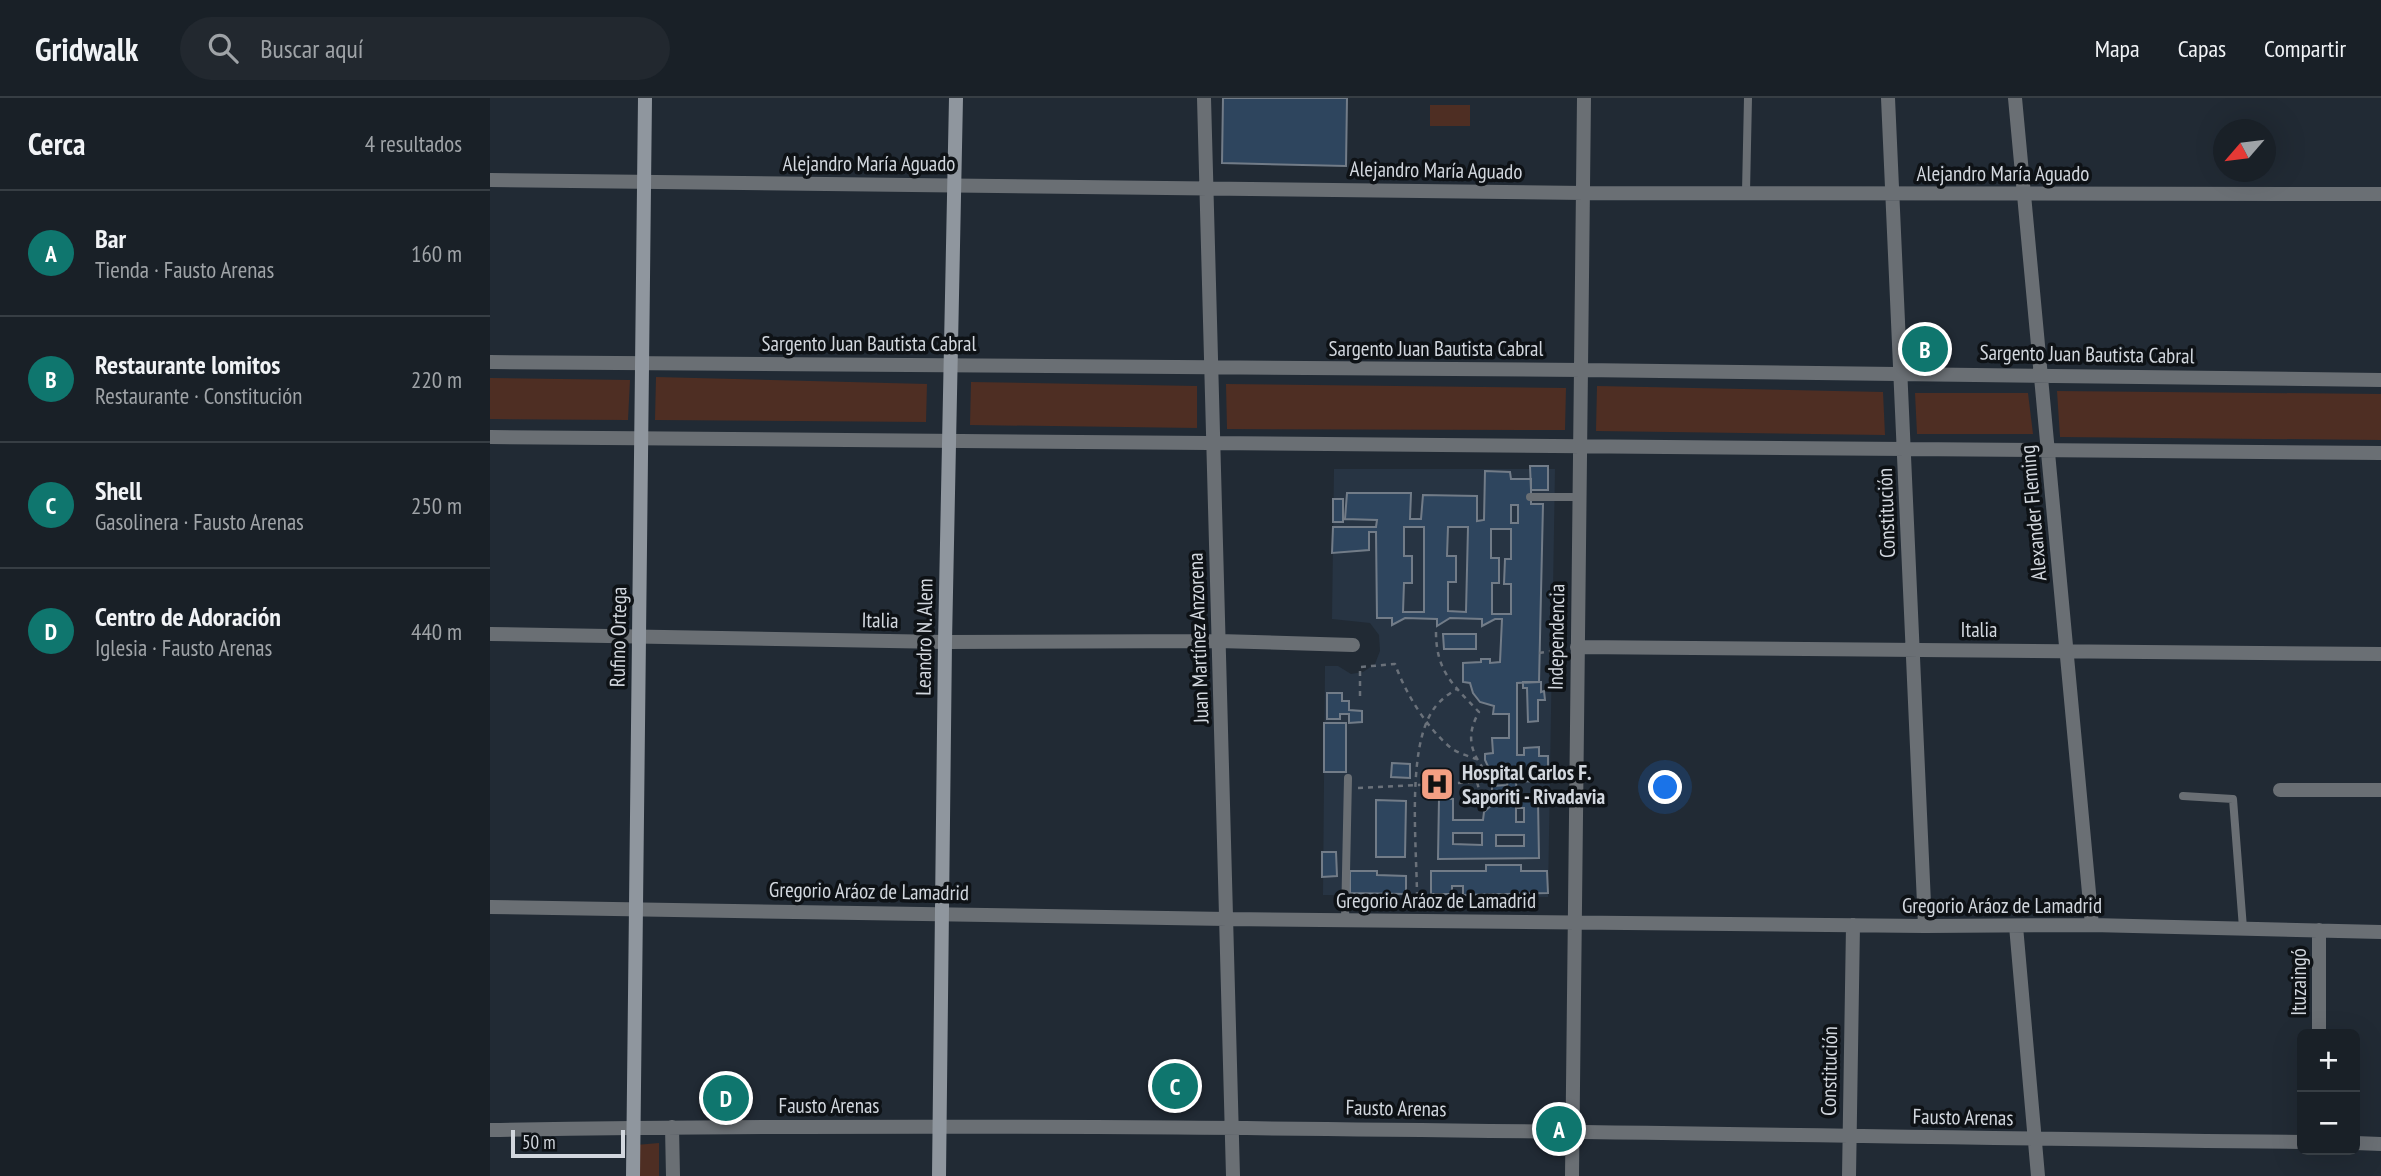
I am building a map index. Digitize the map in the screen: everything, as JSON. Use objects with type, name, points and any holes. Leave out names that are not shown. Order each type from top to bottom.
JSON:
[{"type":"street","name":"Rufino Ortega","points":[[633,1176],[645,98]]},
{"type":"street","name":"Leandro N. Alem","points":[[939,1176],[945,642],[956,98]]},
{"type":"street","name":"Juan Martínez Anzorena","points":[[1204,98],[1233,1176]]},
{"type":"street","name":"Independencia","points":[[1572,1176],[1584,98]]},
{"type":"street","name":"Constitución","points":[[1888,98],[1925,926]]},
{"type":"street","name":"Alexander Fleming","points":[[2015,98],[2092,925]]},
{"type":"street","name":"Alejandro María Aguado","points":[[490,180],[1584,193],[2381,194]]},
{"type":"street","name":"Sargento Juan Bautista Cabral","points":[[490,362],[2042,374],[2381,380]]},
{"type":"street","points":[[490,437],[2381,453]]},
{"type":"street","name":"Italia","points":[[490,634],[945,642],[1219,641],[1353,645]]},
{"type":"street","name":"Italia","points":[[1577,647],[2381,654]]},
{"type":"street","points":[[2280,790],[2381,790]]},
{"type":"street","name":"Gregorio Aráoz de Lamadrid","points":[[490,907],[1227,919],[1925,926],[2092,925],[2381,932]]},
{"type":"street","name":"Constitución","points":[[1849,1176],[1853,925]]},
{"type":"street","points":[[2016,926],[2038,1176]]},
{"type":"street","name":"Ituzaingó","points":[[2319,930],[2319,1029]]},
{"type":"street","name":"Fausto Arenas","points":[[490,1130],[940,1125],[2297,1142]]},
{"type":"street","points":[[672,1128],[673,1176]]},
{"type":"street","points":[[2360,1143],[2381,1144]]},
{"type":"lane","points":[[1746,192],[1748,98]]},
{"type":"lane","points":[[1531,497],[1579,497]]},
{"type":"lane","points":[[1345,920],[1348,778]]},
{"type":"lane","points":[[2183,796],[2233,799],[2243,928]]},
{"type":"path","points":[[1436,632],[1439,662],[1457,689],[1479,712],[1470,735],[1470,746],[1483,768],[1477,782],[1483,804]]},
{"type":"path","points":[[1539,653],[1577,647]]},
{"type":"path","points":[[1360,696],[1360,667],[1395,664],[1404,686],[1427,721],[1452,749],[1476,760]]},
{"type":"path","points":[[1417,920],[1416,758],[1433,709],[1457,689]]},
{"type":"path","points":[[1348,789],[1477,782]]},
{"type":"shaded area","points":[[1430,105],[1470,105],[1470,126],[1430,126]]},
{"type":"shaded area","points":[[656,377],[927,384],[926,422],[655,420]]},
{"type":"shaded area","points":[[490,378],[630,380],[628,420],[490,419]]},
{"type":"shaded area","points":[[971,382],[1197,386],[1197,428],[970,425]]},
{"type":"shaded area","points":[[1226,384],[1566,388],[1565,430],[1227,429]]},
{"type":"shaded area","points":[[1597,386],[1883,392],[1885,435],[1596,431]]},
{"type":"shaded area","points":[[2057,391],[2381,394],[2381,440],[2060,437]]},
{"type":"shaded area","points":[[1915,393],[2028,393],[2033,434],[1917,434]]},
{"type":"shaded area","name":"Hospital Carlos F. Saporiti - Rivadavia","points":[[1334,469],[1555,469],[1548,897],[1323,895],[1325,666],[1338,666],[1351,674],[1363,672],[1375,664],[1380,651],[1379,635],[1370,623],[1332,619]]},
{"type":"shaded area","points":[[659,1143],[659,1176],[635,1176],[636,1145]]},
{"type":"building","points":[[1223,98],[1347,98],[1346,166],[1222,163]]},
{"type":"building","points":[[1530,466],[1548,466],[1548,490],[1531,490]]},
{"type":"building","points":[[1485,471],[1510,472],[1511,479],[1531,479],[1531,504],[1543,504],[1539,682],[1517,683],[1517,755],[1524,755],[1524,748],[1539,747],[1539,756],[1548,756],[1548,782],[1516,781],[1517,799],[1538,801],[1539,858],[1438,859],[1439,798],[1453,799],[1453,820],[1483,820],[1484,812],[1495,802],[1492,798],[1492,786],[1507,785],[1508,782],[1493,777],[1485,754],[1493,753],[1492,738],[1509,738],[1509,714],[1493,714],[1494,706],[1480,702],[1470,683],[1463,682],[1463,663],[1481,662],[1481,659],[1490,659],[1490,663],[1500,662],[1502,619],[1495,619],[1482,626],[1482,619],[1450,618],[1437,626],[1437,619],[1405,618],[1392,625],[1392,618],[1377,618],[1376,532],[1369,532],[1369,550],[1332,553],[1333,527],[1376,527],[1377,520],[1345,519],[1347,493],[1411,493],[1410,519],[1421,519],[1423,495],[1477,496],[1477,521],[1484,520]],"holes":[[[1511,505],[1518,505],[1518,523],[1511,523]],[[1404,527],[1424,527],[1424,612],[1403,612],[1404,583],[1412,583],[1412,556],[1404,556]],[[1448,527],[1468,527],[1466,612],[1448,611],[1448,582],[1456,582],[1456,556],[1447,556]],[[1491,529],[1511,529],[1511,559],[1505,559],[1504,584],[1511,584],[1511,614],[1492,614],[1492,583],[1499,583],[1499,558],[1491,558]],[[1516,808],[1524,808],[1524,822],[1516,822]],[[1453,833],[1482,833],[1482,845],[1453,844]],[[1496,835],[1524,835],[1524,846],[1496,846]]]},
{"type":"building","points":[[1333,499],[1343,499],[1343,522],[1333,522]]},
{"type":"building","points":[[1443,634],[1476,634],[1476,649],[1444,649]]},
{"type":"building","points":[[1523,682],[1541,682],[1541,692],[1544,691],[1545,700],[1538,700],[1538,721],[1528,722],[1527,688],[1523,688]]},
{"type":"building","points":[[1327,693],[1342,693],[1342,701],[1349,701],[1349,710],[1362,711],[1362,722],[1349,723],[1349,714],[1340,714],[1340,719],[1327,719]]},
{"type":"building","points":[[1324,723],[1346,723],[1346,772],[1324,772]]},
{"type":"building","points":[[1392,763],[1410,764],[1410,778],[1391,777]]},
{"type":"building","points":[[1376,800],[1406,801],[1405,857],[1376,857]]},
{"type":"building","points":[[1322,852],[1336,852],[1337,876],[1322,877]]},
{"type":"building","points":[[1486,865],[1521,865],[1521,871],[1547,871],[1548,893],[1463,895],[1463,886],[1452,886],[1452,894],[1431,894],[1431,871],[1486,871]]},
{"type":"building","points":[[1350,871],[1377,871],[1377,875],[1406,876],[1406,894],[1350,893]]},
{"type":"building","points":[[1165,1074],[1186,1074],[1186,1097],[1165,1097]]},
{"type":"place","name":"Restaurante lomitos","points":[[1925,349]]},
{"type":"place","name":"Hospital Carlos F. Saporiti - Rivadavia","points":[[1437,784]]},
{"type":"place","name":"Shell","points":[[1175,1086]]},
{"type":"place","name":"Centro de Adoración","points":[[726,1098]]},
{"type":"place","name":"Bar","points":[[1559,1129]]}]
